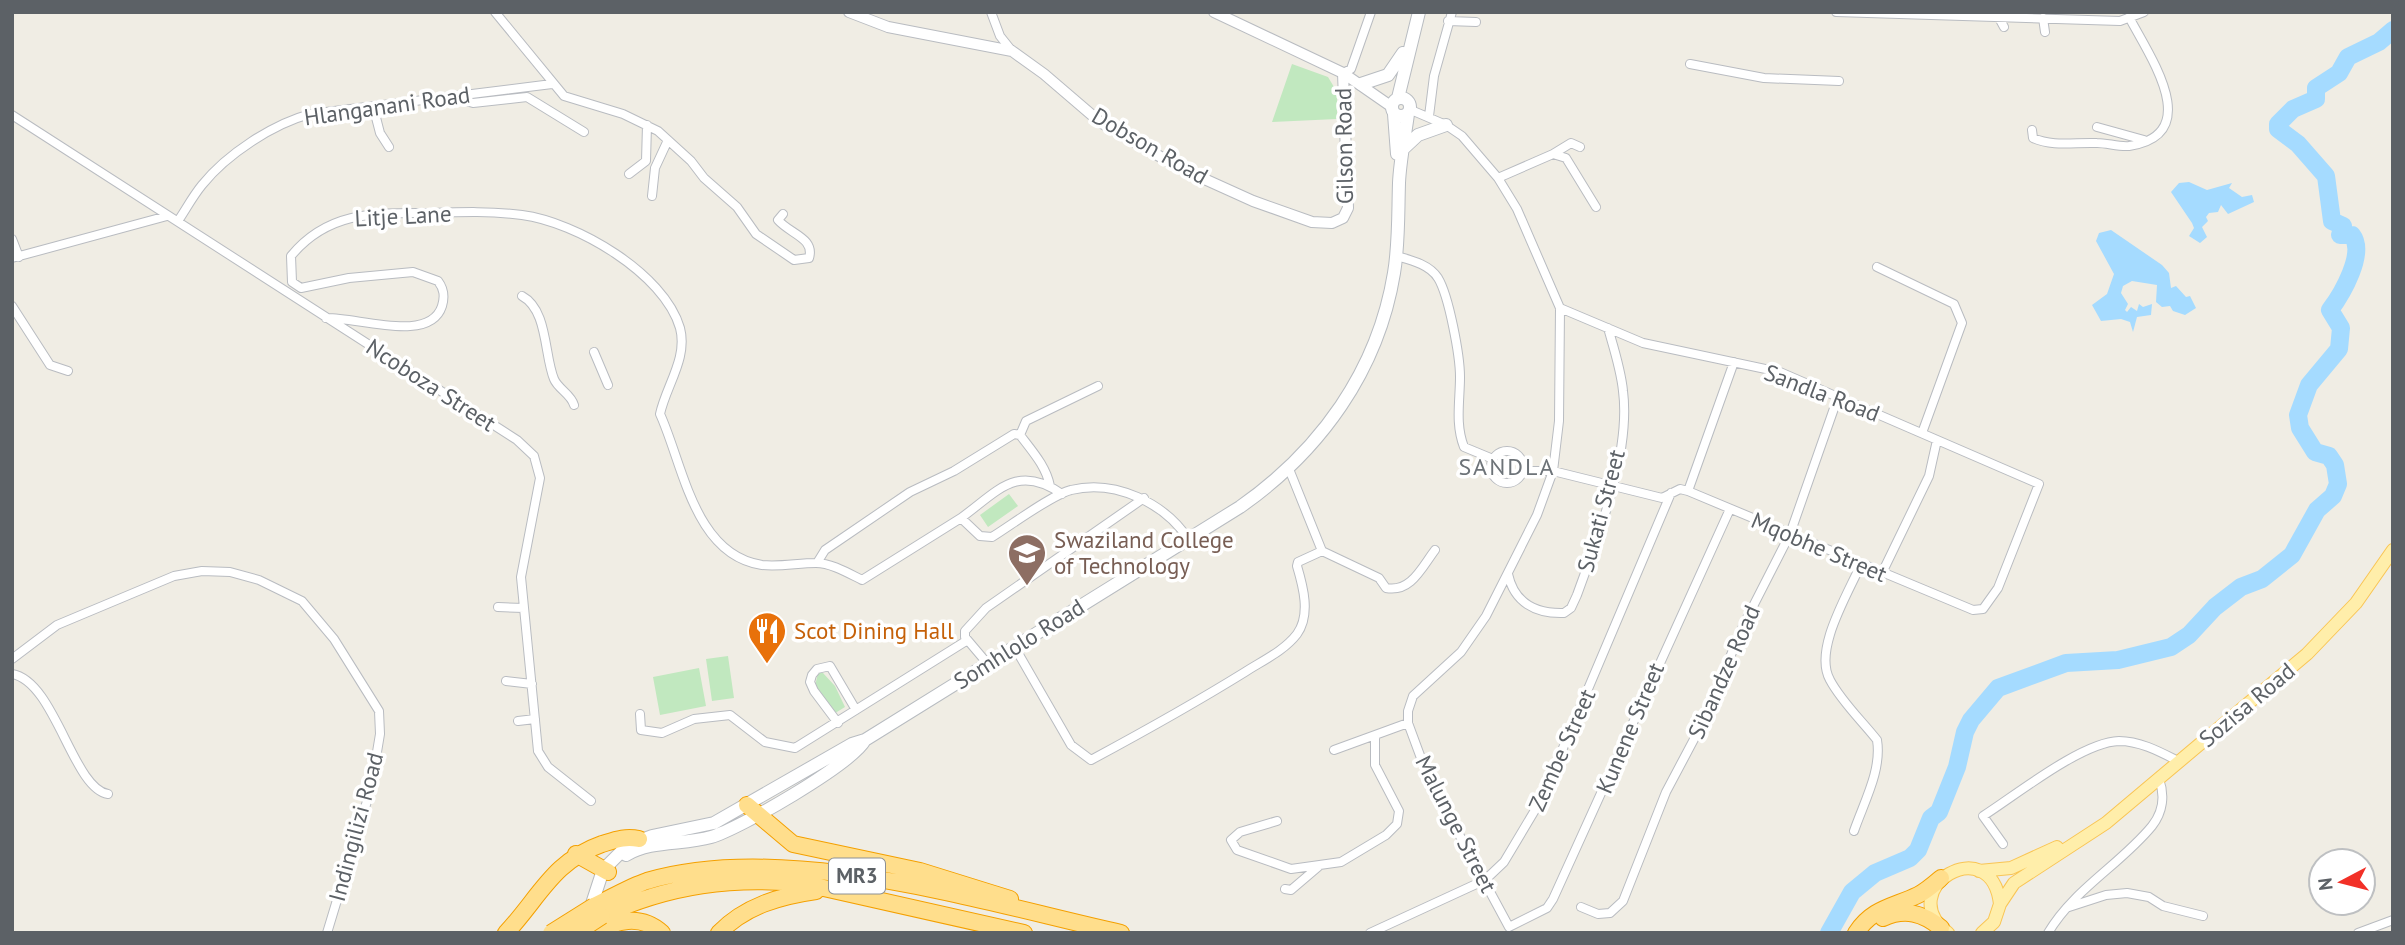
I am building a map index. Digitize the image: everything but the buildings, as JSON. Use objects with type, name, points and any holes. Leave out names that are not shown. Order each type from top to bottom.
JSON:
[{"type":"highway","points":[[753,810],[793,844],[920,871],[1118,932]]},
{"type":"highway","points":[[506,933],[548,881],[576,854],[621,838],[639,839]]},
{"type":"highway","points":[[576,854],[604,874]]},
{"type":"highway","name":"MR3","points":[[551,933],[598,911],[645,882],[675,875],[764,867],[870,878],[1118,932]]},
{"type":"highway","points":[[1856,933],[1865,919],[1879,910],[1922,894],[1941,878]]},
{"type":"highway","name":"MR3","points":[[576,933],[598,911],[674,889],[735,880],[795,882],[1024,933]]},
{"type":"highway","points":[[719,933],[731,920],[751,908],[794,894],[829,890]]},
{"type":"highway","points":[[1867,933],[1882,919],[1908,912],[1930,919],[1944,930]]},
{"type":"highway","points":[[592,933],[619,922],[634,920],[649,923],[662,933]]},
{"type":"main road","name":"Somhlolo Road","points":[[604,874],[635,850],[713,836],[852,744],[865,740],[1189,540],[1266,489],[1289,469],[1322,433],[1360,375],[1388,301],[1396,256],[1401,106],[1409,48],[1419,12]]},
{"type":"main road","points":[[1365,87],[1388,75],[1409,48]]},
{"type":"main road","name":"Somhlolo Road","points":[[1399,179],[1403,149],[1401,106]]},
{"type":"main road","points":[[1403,149],[1418,135],[1446,125]]},
{"type":"main road","name":"Sozisa Road","points":[[2081,840],[2160,779],[2307,654],[2356,603],[2393,550]]},
{"type":"main road","name":"Somhlolo Road","points":[[582,933],[604,874],[620,851],[639,839],[705,826],[753,810]]},
{"type":"main road","points":[[1944,930],[1936,921],[1931,903],[1935,886],[1941,878],[1955,870],[2011,868],[2049,849],[2081,840]]},
{"type":"main road","points":[[1982,933],[1994,922],[2000,904],[2014,883],[2081,840]]},
{"type":"main road","points":[[1979,871],[1994,884],[2000,904]]},
{"type":"street","points":[[495,12],[564,96],[623,114],[647,125],[668,140],[704,178],[737,207],[756,234],[794,260],[810,258],[812,250],[809,242],[782,225],[778,220],[783,215]]},
{"type":"street","name":"Dobson Road","points":[[849,12],[888,26],[1012,51],[1100,122],[1180,168],[1253,201],[1312,222],[1332,223],[1343,218]]},
{"type":"street","points":[[991,12],[1000,36],[1012,51]]},
{"type":"street","points":[[1214,12],[1343,74],[1401,106],[1429,116],[1462,136],[1498,178],[1519,213],[1560,308],[1559,421],[1553,471],[1537,515],[1515,554],[1508,573],[1486,616],[1461,652],[1413,696],[1408,723],[1334,750]]},
{"type":"street","points":[[1343,74],[1351,69],[1371,12]]},
{"type":"street","points":[[1836,12],[1877,14],[1898,20],[1977,14],[2044,15],[2119,25],[2144,12]]},
{"type":"street","points":[[2044,15],[2045,32]]},
{"type":"street","points":[[1998,16],[2004,27]]},
{"type":"street","points":[[1429,116],[1450,17],[1476,22]]},
{"type":"street","points":[[2032,130],[2034,138],[2045,143],[2127,146],[2147,141],[2165,129],[2170,113],[2169,102],[2156,68],[2129,18]]},
{"type":"street","points":[[1690,64],[1765,78],[1839,81]]},
{"type":"street","name":"Gilson Road","points":[[1343,74],[1349,189],[1343,218]]},
{"type":"street","name":"Hlanganani Road","points":[[178,221],[203,184],[241,150],[290,119],[552,84]]},
{"type":"street","points":[[462,95],[466,101],[473,103],[527,97],[584,132]]},
{"type":"street","points":[[373,106],[380,133],[390,147]]},
{"type":"street","name":"Ncoboza Street","points":[[12,115],[517,440],[534,456],[540,478],[521,577],[538,751],[548,767],[591,802]]},
{"type":"street","points":[[629,174],[646,162],[647,125]]},
{"type":"street","points":[[2096,127],[2147,141]]},
{"type":"street","points":[[652,196],[655,168],[668,140]]},
{"type":"street","points":[[1498,178],[1553,154],[1571,143],[1580,147]]},
{"type":"street","points":[[1553,154],[1566,158],[1597,207]]},
{"type":"street","name":"Litje Lane","points":[[326,318],[346,317],[397,327],[417,327],[433,320],[442,308],[444,293],[438,281],[413,272],[349,278],[302,288],[292,282],[289,271],[291,256],[305,240],[322,229],[360,215],[487,212],[525,215],[571,231],[610,249],[648,280],[670,304],[681,330],[681,358],[660,414],[696,509],[708,529],[726,547],[760,565],[817,563]]},
{"type":"street","points":[[12,239],[16,257],[167,216]]},
{"type":"street","points":[[1396,256],[1424,265],[1438,277],[1456,339],[1460,375],[1458,432],[1464,446],[1493,459]]},
{"type":"street","points":[[1877,267],[1954,304],[1962,323],[1922,433]]},
{"type":"street","points":[[522,296],[530,300],[539,318],[555,381],[574,405]]},
{"type":"street","points":[[12,306],[50,365],[68,372]]},
{"type":"street","name":"Sandla Road","points":[[1560,308],[1658,347],[1780,372],[2039,484]]},
{"type":"street","name":"Sukati Street","points":[[1508,573],[1516,596],[1524,603],[1543,612],[1568,611],[1594,548],[1612,484],[1620,442],[1624,393],[1608,328]]},
{"type":"street","points":[[594,352],[608,385]]},
{"type":"street","points":[[1688,491],[1734,362]]},
{"type":"street","points":[[1020,435],[1026,421],[1098,386]]},
{"type":"street","name":"Sibandze Road","points":[[1581,907],[1598,914],[1610,913],[1623,901],[1666,792],[1701,726],[1744,624],[1790,534],[1838,397]]},
{"type":"street","points":[[1020,435],[1048,475],[1050,486]]},
{"type":"street","points":[[1020,435],[1005,437],[954,471],[909,492],[825,550],[817,563],[862,580],[961,518],[1008,483],[1021,479],[1050,486],[1062,494]]},
{"type":"street","points":[[1882,573],[1925,486],[1937,440]]},
{"type":"street","points":[[1502,452],[1513,452],[1521,460],[1522,471],[1515,480],[1498,480],[1491,470],[1493,459],[1502,452]]},
{"type":"street","points":[[1289,469],[1322,551],[1379,578],[1386,588],[1394,590],[1407,585],[1435,550]]},
{"type":"street","name":"Mqobhe Street","points":[[1522,471],[1553,471],[1662,498],[1680,489],[1688,491],[1964,608],[1983,609],[1998,588],[2039,484]]},
{"type":"street","points":[[961,518],[979,536],[992,537],[1069,490],[1123,491],[1144,498],[1169,516],[1189,540]]},
{"type":"street","name":"Zembe Street","points":[[1370,933],[1485,880],[1504,862],[1542,800],[1671,493]]},
{"type":"street","points":[[987,663],[965,641],[965,631],[986,608],[1144,498]]},
{"type":"street","name":"Kunene Street","points":[[1509,927],[1547,908],[1553,899],[1730,509]]},
{"type":"street","points":[[1014,646],[1071,745],[1091,760],[1188,707],[1283,648],[1298,632],[1303,617],[1304,599],[1298,562],[1322,551]]},
{"type":"street","points":[[1854,831],[1879,752],[1877,740],[1830,680],[1825,668],[1825,645],[1861,564]]},
{"type":"street","name":"Indingilizi Road","points":[[12,659],[57,625],[174,576],[202,571],[230,572],[259,580],[302,601],[334,639],[379,711],[380,734],[371,788],[327,933]]},
{"type":"street","points":[[498,607],[524,608]]},
{"type":"street","points":[[640,714],[641,730],[662,733],[694,719],[730,715],[765,742],[795,748],[965,641]]},
{"type":"street","points":[[838,723],[811,686],[811,676],[817,669],[830,666],[856,710]]},
{"type":"street","points":[[12,674],[30,685],[61,727],[85,777],[100,793],[108,794]]},
{"type":"street","points":[[506,681],[532,684]]},
{"type":"street","points":[[519,721],[535,719]]},
{"type":"street","name":"Malunge Street","points":[[1408,723],[1428,777],[1509,927]]},
{"type":"street","points":[[1277,821],[1240,832],[1231,840],[1232,845],[1237,850],[1291,869],[1341,862],[1386,835],[1397,824],[1399,811],[1375,765],[1375,737]]},
{"type":"street","points":[[2003,844],[1983,816],[2077,755],[2101,743],[2120,741],[2137,744],[2180,762]]},
{"type":"street","points":[[2048,933],[2068,907],[2151,826],[2163,802],[2160,779]]},
{"type":"street","points":[[1285,888],[1291,890],[1321,865]]},
{"type":"street","points":[[2068,907],[2106,895],[2127,894],[2149,897],[2163,906],[2203,916]]},
{"type":"street","points":[[2358,933],[2393,920]]},
{"type":"green space","points":[[1292,64],[1328,77],[1337,92],[1337,119],[1272,122]]},
{"type":"green space","points":[[1009,494],[1018,506],[988,527],[980,515]]},
{"type":"green space","points":[[728,656],[734,698],[712,701],[706,659]]},
{"type":"green space","points":[[699,668],[706,706],[660,715],[653,677]]},
{"type":"green space","points":[[818,673],[823,673],[835,686],[845,707],[832,715],[815,686]]},
{"type":"water","points":[[2189,182],[2207,190],[2232,183],[2229,188],[2242,197],[2252,195],[2254,202],[2228,214],[2221,205],[2218,212],[2209,213],[2206,217],[2208,221],[2202,227],[2207,237],[2200,243],[2189,236],[2194,228],[2192,223],[2171,192],[2179,183]]},
{"type":"water","points":[[2111,230],[2162,265],[2169,273],[2171,288],[2176,286],[2186,297],[2190,296],[2196,308],[2185,315],[2173,311],[2170,306],[2162,307],[2156,302],[2157,285],[2132,281],[2123,286],[2121,293],[2128,304],[2125,310],[2127,312],[2131,307],[2137,311],[2139,304],[2143,307],[2152,304],[2151,315],[2137,317],[2133,332],[2130,322],[2121,319],[2101,321],[2092,305],[2107,294],[2114,274],[2096,241],[2099,233]]},
{"type":"waterway","points":[[1829,933],[1852,892],[1875,873],[1910,858],[1918,850],[1931,818],[1939,812],[1957,767],[1965,732],[1971,720],[1998,688],[2066,663],[2118,660],[2171,647],[2189,635],[2215,607],[2241,587],[2262,579],[2292,555],[2317,510],[2333,496],[2338,484],[2335,465],[2329,456],[2315,452],[2300,428],[2298,415],[2309,385],[2339,349],[2341,328],[2330,310],[2351,273],[2356,243],[2352,235],[2340,235],[2343,226],[2332,221],[2326,176],[2298,144],[2278,129],[2278,124],[2293,109],[2316,99],[2316,88],[2339,73],[2348,57],[2379,42],[2393,30]]},
{"type":"place","name":"Swaziland College of Technology","points":[[1027,587]]},
{"type":"place","name":"Scot Dining Hall","points":[[767,665]]},
{"type":"district","name":"SANDLA","points":[[1507,467]]}]
